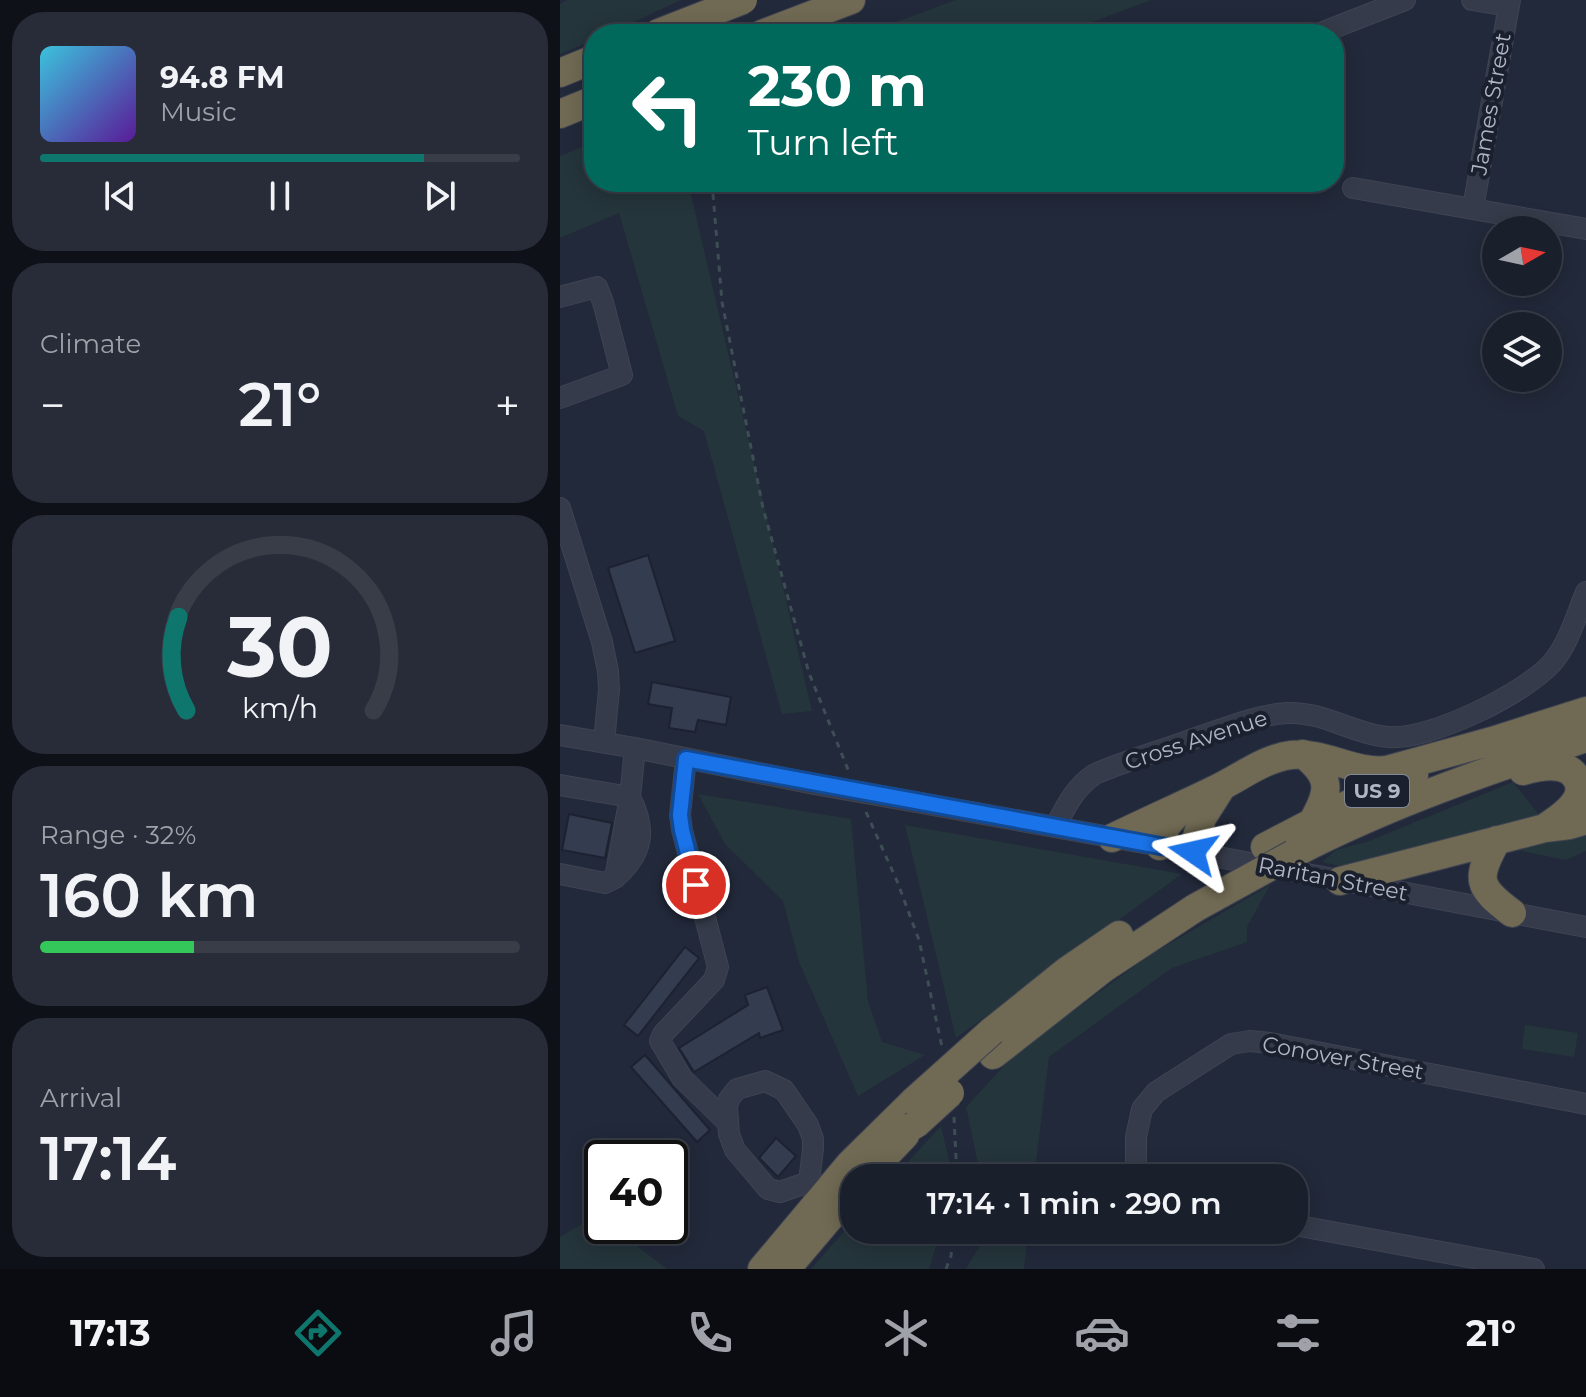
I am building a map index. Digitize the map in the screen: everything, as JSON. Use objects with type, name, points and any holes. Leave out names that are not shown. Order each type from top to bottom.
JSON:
[{"type":"highway","points":[[682,24],[743,0]]},
{"type":"highway","points":[[786,24],[851,0]]},
{"type":"highway","points":[[560,73],[584,63]]},
{"type":"highway","points":[[560,114],[584,104]]},
{"type":"highway","name":"US 9","points":[[762,1269],[816,1188],[914,1113],[992,1043],[1104,968],[1186,903],[1265,847],[1390,785],[1492,741],[1586,711]]},
{"type":"highway","name":"US 9","points":[[1186,903],[1382,811],[1586,738]]},
{"type":"highway","points":[[1112,838],[1279,757],[1303,754],[1379,771],[1492,741]]},
{"type":"highway","points":[[1303,754],[1320,769],[1326,784],[1324,800],[1313,821]]},
{"type":"highway","points":[[1445,786],[1541,767],[1564,768],[1578,782],[1579,795],[1572,806],[1545,828]]},
{"type":"highway","points":[[1193,852],[1202,818],[1221,787]]},
{"type":"highway","points":[[1160,846],[1166,826],[1185,804]]},
{"type":"highway","points":[[1340,881],[1586,820]]},
{"type":"highway","points":[[1497,840],[1484,866],[1483,883],[1492,898],[1512,913]]},
{"type":"highway","name":"US 9","points":[[875,1164],[914,1113]]},
{"type":"highway","points":[[786,1269],[840,1205]]},
{"type":"street","points":[[1344,24],[1405,0]]},
{"type":"street","points":[[1472,0],[1509,3]]},
{"type":"street","name":"James Street","points":[[1473,208],[1509,3]]},
{"type":"street","points":[[1353,188],[1586,229]]},
{"type":"street","points":[[560,297],[597,287],[622,375],[560,398]]},
{"type":"street","points":[[560,508],[564,535],[602,642],[608,671],[604,742]]},
{"type":"street","name":"Cross Avenue","points":[[1055,827],[1074,792],[1095,774],[1254,719],[1286,713],[1307,714],[1372,735],[1399,737],[1435,729],[1479,710],[1522,688],[1552,662],[1576,619],[1586,592]]},
{"type":"street","name":"Raritan Street","points":[[560,735],[1586,927]]},
{"type":"street","points":[[560,874],[605,883],[615,878],[630,797],[635,748]]},
{"type":"street","points":[[686,759],[680,815],[682,830],[718,967],[714,980],[660,1037],[660,1041],[682,1078],[727,1122]]},
{"type":"street","points":[[560,785],[630,797]]},
{"type":"street","name":"Conover Street","points":[[1136,1164],[1136,1137],[1142,1109],[1156,1092],[1231,1044],[1240,1042],[1270,1043],[1586,1104]]},
{"type":"street","points":[[765,1081],[784,1090],[808,1125],[813,1139],[816,1188],[780,1192],[768,1189],[735,1150],[729,1134],[727,1107],[737,1089],[765,1081]]},
{"type":"street","points":[[1308,1228],[1534,1269]]},
{"type":"path","points":[[713,192],[722,302],[763,508],[809,673],[853,783]]},
{"type":"path","points":[[865,810],[919,940],[944,1054]]},
{"type":"path","points":[[954,1114],[956,1164]]},
{"type":"path","points":[[946,1269],[952,1244]]},
{"type":"shaded area","points":[[567,0],[681,0],[629,24],[584,24],[584,44],[560,54],[560,4]]},
{"type":"shaded area","points":[[956,0],[1151,0],[1087,24],[890,24]]},
{"type":"shaded area","points":[[584,146],[584,192],[690,192],[812,711],[782,714],[704,431],[678,416],[619,213],[560,238],[560,156]]},
{"type":"shaded area","points":[[1513,782],[1540,816],[1354,869],[1322,862],[1336,850],[1369,841]]},
{"type":"shaded area","points":[[698,794],[851,819],[868,1001],[882,1042],[925,1055],[858,1096],[799,962],[783,901],[725,844]]},
{"type":"shaded area","points":[[905,825],[1182,874],[956,1038]]},
{"type":"shaded area","points":[[1586,828],[1586,851],[1566,860],[1512,849]]},
{"type":"shaded area","points":[[1270,885],[1247,927],[1247,942],[1172,968],[1049,1057],[1036,1164],[978,1164],[966,1107],[1025,1043],[1150,955]]},
{"type":"shaded area","points":[[1525,1025],[1578,1033],[1574,1057],[1522,1049]]},
{"type":"shaded area","points":[[941,1126],[950,1164],[906,1164]]},
{"type":"shaded area","points":[[584,1223],[584,1244],[634,1244],[667,1269],[560,1269],[560,1237]]},
{"type":"shaded area","points":[[840,1236],[840,1244],[937,1244],[929,1269],[811,1269]]},
{"type":"shaded area","points":[[981,1244],[1027,1244],[1024,1269],[966,1269]]},
{"type":"building","points":[[648,555],[675,641],[635,653],[608,568]]},
{"type":"building","points":[[652,682],[731,697],[726,725],[698,720],[695,732],[669,728],[672,708],[648,704]]},
{"type":"building","points":[[569,814],[612,823],[605,858],[562,850]]},
{"type":"building","points":[[685,947],[699,958],[638,1036],[624,1025]]},
{"type":"building","points":[[767,987],[783,1030],[760,1038],[759,1033],[694,1072],[679,1048],[748,1005],[745,995]]},
{"type":"building","points":[[645,1055],[710,1130],[697,1142],[631,1067]]},
{"type":"building","points":[[776,1138],[796,1156],[778,1177],[759,1158]]},
{"type":"route","points":[[696,885],[680,815],[686,759],[1193,852]]}]
